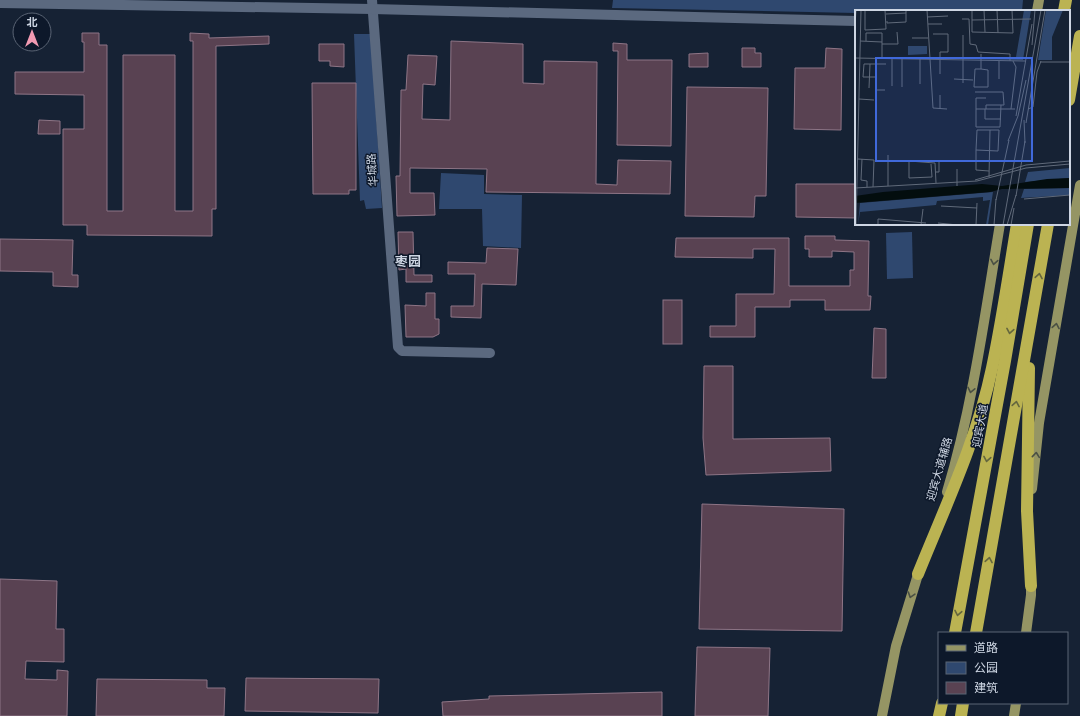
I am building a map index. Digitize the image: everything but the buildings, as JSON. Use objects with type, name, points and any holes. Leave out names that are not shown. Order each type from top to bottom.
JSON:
[{"type":"highway","points":[[1064,10],[1066,0]]},
{"type":"highway","points":[[1070,94],[1080,36]]},
{"type":"highway","points":[[918,574],[962,468],[985,395],[992,369],[1017,225]]},
{"type":"highway","name":"迎宾大道","points":[[955,632],[1028,225]]},
{"type":"highway","points":[[976,632],[1048,225]]},
{"type":"highway","points":[[1031,586],[1027,511],[1027,465],[1032,315]]},
{"type":"highway","points":[[939,716],[942,704]]},
{"type":"highway","points":[[960,716],[963,704]]},
{"type":"main road","points":[[1037,10],[1039,0]]},
{"type":"main road","points":[[1026,632],[1031,586],[1031,502],[1039,423],[1080,185]]},
{"type":"main road","name":"迎宾大道辅路","points":[[882,716],[896,646],[956,460],[972,388],[1000,225]]},
{"type":"main road","points":[[1014,716],[1016,704]]},
{"type":"street","points":[[0,3],[372,4],[855,21]]},
{"type":"street","name":"华城路","points":[[372,4],[396,338],[398,347],[402,351],[490,353]]},
{"type":"green space","points":[[613,0],[1023,0],[1022,10],[855,10],[855,13],[612,8]]},
{"type":"green space","points":[[354,34],[371,34],[382,208],[366,209],[364,200],[360,201]]},
{"type":"green space","points":[[441,173],[484,175],[484,194],[522,195],[521,248],[483,246],[482,209],[439,209]]},
{"type":"green space","points":[[912,232],[913,278],[887,279],[886,233]]},
{"type":"district","name":"枣园","points":[[408,261]]}]
